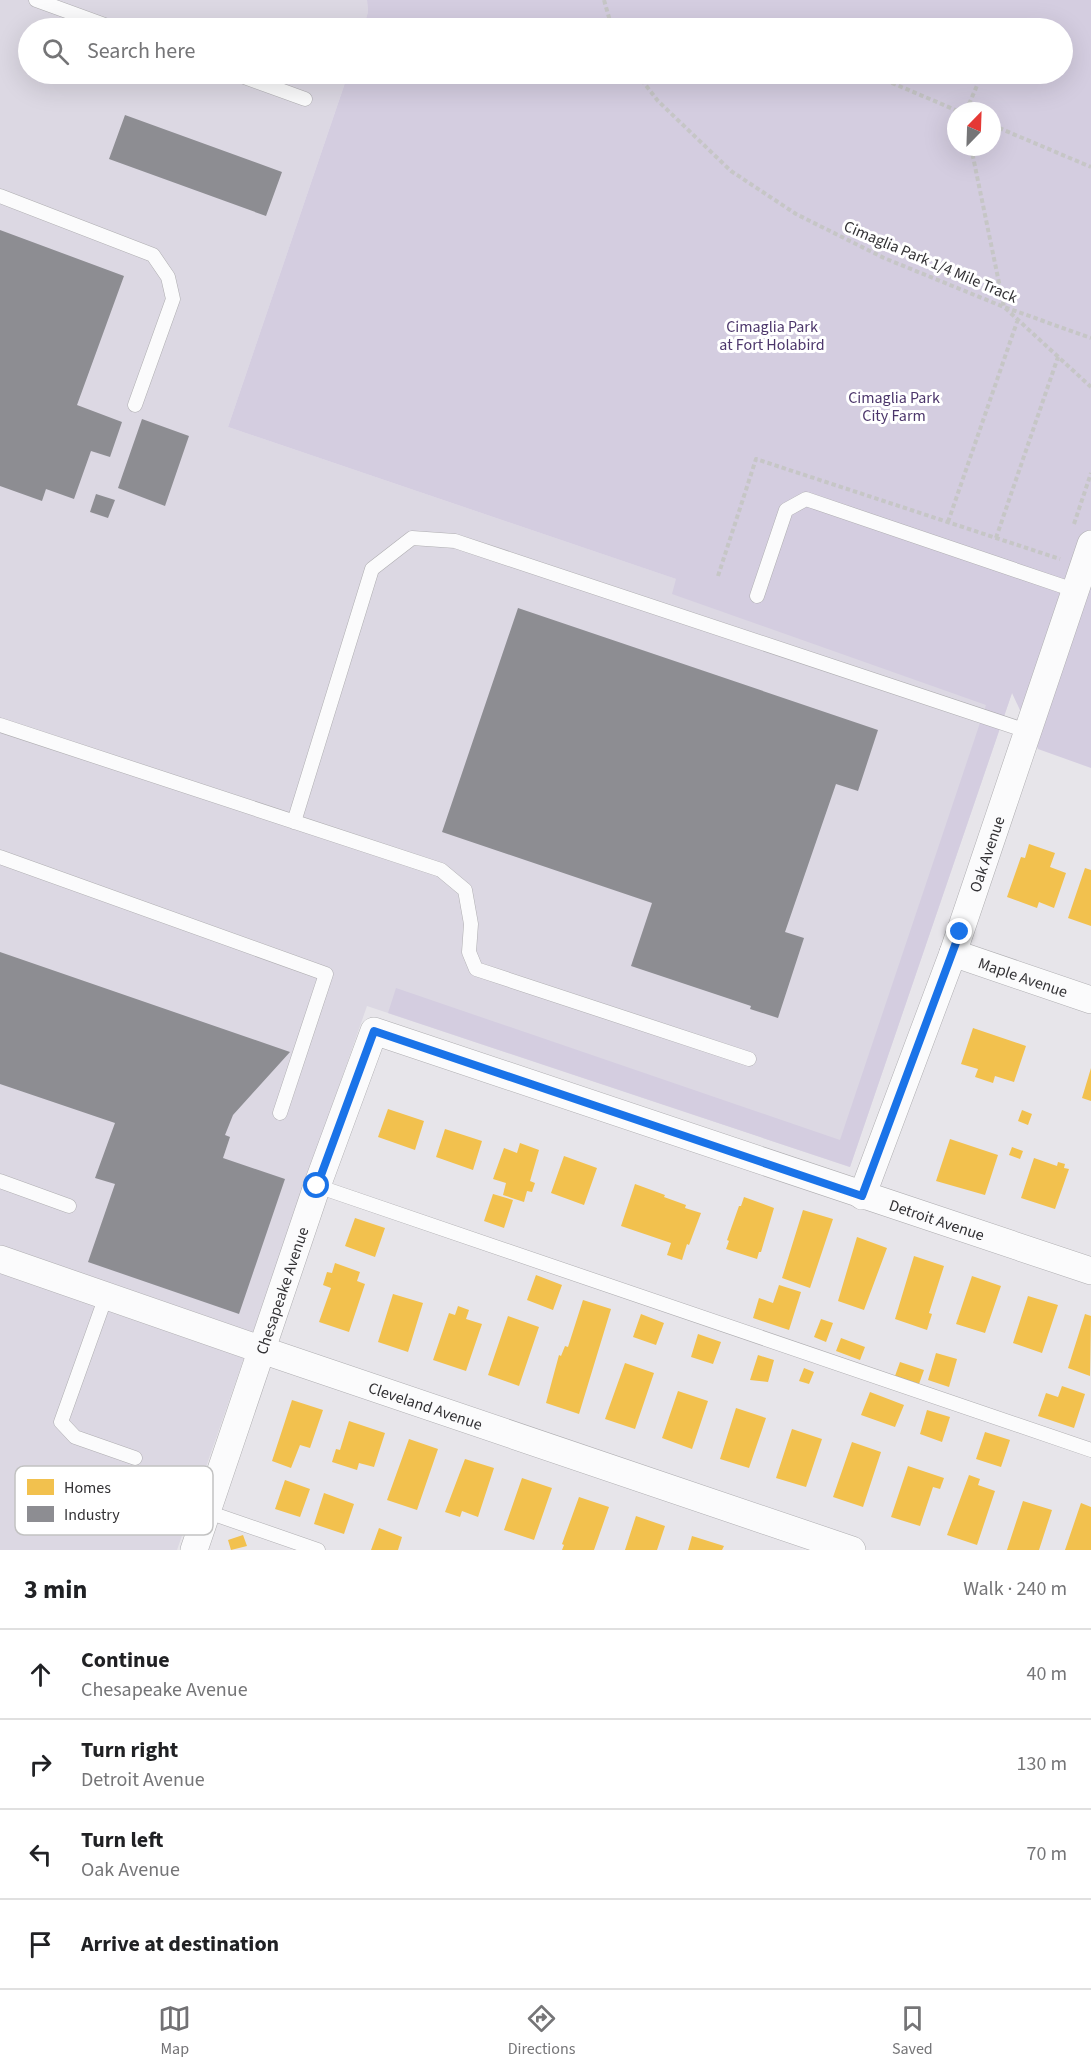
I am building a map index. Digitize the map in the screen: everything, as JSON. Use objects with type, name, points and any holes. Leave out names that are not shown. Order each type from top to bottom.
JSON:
[{"type":"street","name":"Oak Avenue","points":[[862,1196],[953,953],[1091,544]]},
{"type":"street","name":"Maple Avenue","points":[[953,953],[1091,1000]]},
{"type":"street","name":"Detroit Avenue","points":[[374,1031],[1091,1271]]},
{"type":"street","name":"Chesapeake Avenue","points":[[213,1497],[317,1186],[374,1031]]},
{"type":"street","name":"Cleveland Avenue","points":[[0,1259],[852,1550]]},
{"type":"street","name":"Chesapeake Avenue","points":[[194,1550],[200,1535]]},
{"type":"lane","points":[[36,0],[86,18]]},
{"type":"lane","points":[[264,84],[305,99]]},
{"type":"lane","points":[[0,196],[153,255],[168,277],[173,299],[135,405]]},
{"type":"lane","points":[[757,596],[786,510],[806,499],[1074,590]]},
{"type":"lane","points":[[294,822],[372,569],[412,538],[455,541],[1027,731]]},
{"type":"lane","points":[[0,724],[441,870],[465,890],[471,924],[469,952],[476,969],[749,1059]]},
{"type":"lane","points":[[0,857],[326,974],[280,1113]]},
{"type":"lane","points":[[0,1181],[69,1206]]},
{"type":"lane","points":[[317,1186],[1091,1450]]},
{"type":"lane","points":[[106,1296],[61,1422],[75,1437],[135,1458]]},
{"type":"lane","points":[[213,1514],[318,1550]]},
{"type":"path","points":[[604,0],[609,18]]},
{"type":"path","name":"Cimaglia Park 1/4 Mile Track","points":[[645,84],[658,101],[731,171],[796,214],[884,258],[1004,307],[1091,338]]},
{"type":"path","points":[[895,84],[947,106]]},
{"type":"path","points":[[970,102],[978,84]]},
{"type":"path","points":[[1001,129],[1091,167]]},
{"type":"path","points":[[973,156],[1004,307],[1091,387]]},
{"type":"path","points":[[948,522],[1018,319]]},
{"type":"path","points":[[996,538],[1058,357]]},
{"type":"shaded area","points":[[0,0],[367,0],[366,18],[18,18],[18,84],[345,84],[228,427],[1012,693],[850,1167],[367,1006],[206,1466],[15,1466],[15,1535],[182,1535],[177,1550],[0,1550]]},
{"type":"green space","name":"Cimaglia Park at Fort Holabird","points":[[367,0],[1091,0],[1091,768],[1038,749],[1012,693],[850,1167],[388,1013],[396,988],[840,1140],[986,705],[672,594],[676,579],[228,427],[345,84],[1073,84],[1073,18],[366,18]]},
{"type":"building: Homes","points":[[1029,844],[1055,853],[1050,867],[1066,873],[1054,908],[1039,902],[1037,908],[1007,897],[1021,857],[1025,858]]},
{"type":"building: Homes","points":[[1085,868],[1091,870],[1091,926],[1068,918]]},
{"type":"building: Homes","points":[[973,1028],[1026,1046],[1014,1082],[995,1076],[993,1083],[975,1077],[978,1069],[961,1064]]},
{"type":"building: Homes","points":[[1091,1068],[1091,1101],[1082,1098]]},
{"type":"building: Homes","points":[[388,1109],[424,1121],[415,1150],[378,1137]]},
{"type":"building: Homes","points":[[1022,1110],[1032,1114],[1028,1125],[1018,1121]]},
{"type":"building: Homes","points":[[445,1129],[482,1141],[473,1170],[436,1157]]},
{"type":"building: Homes","points":[[950,1139],[998,1155],[985,1195],[936,1181]]},
{"type":"building: Homes","points":[[520,1143],[539,1150],[530,1181],[535,1183],[532,1192],[527,1191],[524,1202],[503,1195],[506,1183],[493,1179],[504,1148],[517,1153]]},
{"type":"building: Homes","points":[[1012,1147],[1023,1151],[1020,1159],[1009,1155]]},
{"type":"building: Homes","points":[[564,1156],[597,1168],[584,1205],[551,1193]]},
{"type":"building: Homes","points":[[1034,1158],[1057,1166],[1058,1162],[1065,1164],[1064,1168],[1069,1169],[1055,1209],[1021,1198]]},
{"type":"building: Homes","points":[[635,1184],[665,1195],[664,1197],[686,1205],[685,1208],[701,1213],[682,1260],[667,1255],[671,1243],[621,1226]]},
{"type":"building: Homes","points":[[493,1194],[513,1200],[504,1228],[484,1221]]},
{"type":"building: Homes","points":[[744,1197],[774,1208],[757,1259],[726,1249],[729,1241],[727,1240]]},
{"type":"building: Homes","points":[[803,1210],[833,1219],[810,1288],[782,1278]]},
{"type":"building: Homes","points":[[355,1218],[385,1228],[375,1257],[345,1246]]},
{"type":"building: Homes","points":[[857,1237],[887,1248],[864,1310],[838,1301]]},
{"type":"building: Homes","points":[[914,1256],[944,1266],[929,1313],[932,1314],[927,1330],[895,1319]]},
{"type":"building: Homes","points":[[335,1263],[360,1272],[357,1281],[365,1284],[349,1332],[319,1322],[331,1288],[323,1285],[327,1272],[332,1273]]},
{"type":"building: Homes","points":[[536,1275],[562,1285],[553,1310],[527,1300]]},
{"type":"building: Homes","points":[[972,1276],[1001,1286],[985,1333],[956,1324]]},
{"type":"building: Homes","points":[[779,1285],[801,1292],[789,1330],[753,1318],[759,1298],[773,1303]]},
{"type":"building: Homes","points":[[393,1294],[423,1303],[408,1352],[378,1342]]},
{"type":"building: Homes","points":[[1028,1296],[1058,1305],[1042,1353],[1013,1343]]},
{"type":"building: Homes","points":[[583,1300],[611,1309],[579,1414],[546,1403],[559,1355],[561,1356],[565,1346],[568,1347]]},
{"type":"building: Homes","points":[[458,1306],[469,1310],[466,1319],[482,1324],[466,1371],[433,1360],[449,1313],[455,1315]]},
{"type":"building: Homes","points":[[641,1314],[664,1323],[656,1345],[633,1337]]},
{"type":"building: Homes","points":[[1085,1314],[1091,1316],[1090,1376],[1068,1368]]},
{"type":"building: Homes","points":[[508,1316],[539,1327],[519,1386],[488,1375]]},
{"type":"building: Homes","points":[[821,1319],[833,1323],[826,1342],[814,1337]]},
{"type":"building: Homes","points":[[698,1334],[721,1342],[713,1364],[691,1357]]},
{"type":"building: Homes","points":[[841,1338],[865,1347],[860,1360],[836,1351]]},
{"type":"building: Homes","points":[[936,1353],[957,1359],[949,1387],[928,1380]]},
{"type":"building: Homes","points":[[758,1355],[774,1360],[768,1382],[750,1380]]},
{"type":"building: Homes","points":[[900,1362],[924,1370],[919,1384],[895,1376]]},
{"type":"building: Homes","points":[[625,1363],[654,1373],[635,1429],[605,1419]]},
{"type":"building: Homes","points":[[804,1368],[814,1372],[809,1384],[799,1381]]},
{"type":"building: Homes","points":[[1062,1386],[1085,1394],[1074,1428],[1038,1416],[1046,1393],[1058,1397]]},
{"type":"building: Homes","points":[[678,1391],[708,1401],[692,1449],[662,1438]]},
{"type":"building: Homes","points":[[870,1392],[904,1405],[895,1427],[861,1415]]},
{"type":"building: Homes","points":[[292,1400],[323,1410],[310,1448],[300,1445],[291,1468],[272,1461]]},
{"type":"building: Homes","points":[[736,1408],[766,1418],[749,1468],[720,1459]]},
{"type":"building: Homes","points":[[927,1410],[950,1417],[942,1442],[920,1434]]},
{"type":"building: Homes","points":[[349,1421],[385,1433],[374,1467],[359,1463],[357,1470],[332,1462],[336,1449],[340,1450]]},
{"type":"building: Homes","points":[[792,1429],[822,1439],[806,1487],[776,1478]]},
{"type":"building: Homes","points":[[985,1432],[1010,1440],[1001,1467],[976,1459]]},
{"type":"building: Homes","points":[[409,1439],[438,1449],[417,1510],[387,1500]]},
{"type":"building: Homes","points":[[852,1442],[881,1452],[863,1507],[833,1497]]},
{"type":"building: Homes","points":[[465,1459],[494,1468],[478,1517],[462,1511],[460,1517],[445,1512]]},
{"type":"building: Homes","points":[[908,1466],[944,1478],[940,1489],[933,1487],[920,1526],[891,1517]]},
{"type":"building: Homes","points":[[969,1475],[980,1479],[978,1485],[995,1491],[977,1545],[947,1535]]},
{"type":"building: Homes","points":[[522,1478],[552,1488],[534,1540],[504,1530]]},
{"type":"building: Homes","points":[[285,1480],[310,1489],[300,1517],[275,1509]]},
{"type":"building: Homes","points":[[324,1493],[354,1504],[344,1534],[314,1524]]},
{"type":"building: Homes","points":[[579,1497],[609,1507],[594,1550],[562,1550],[564,1545],[562,1544]]},
{"type":"building: Homes","points":[[1023,1501],[1052,1510],[1039,1550],[1007,1550]]},
{"type":"building: Homes","points":[[1081,1503],[1091,1507],[1091,1550],[1065,1550]]},
{"type":"building: Homes","points":[[636,1516],[665,1526],[657,1550],[625,1550]]},
{"type":"building: Homes","points":[[379,1528],[402,1537],[398,1550],[371,1550]]},
{"type":"building: Homes","points":[[243,1535],[247,1546],[231,1550],[228,1540]]},
{"type":"building: Homes","points":[[692,1536],[724,1546],[722,1550],[688,1550]]},
{"type":"building: Industry","points":[[125,115],[282,172],[266,216],[109,159]]},
{"type":"building: Industry","points":[[0,230],[124,276],[77,405],[122,422],[110,457],[91,451],[74,499],[46,489],[42,501],[0,486]]},
{"type":"building: Industry","points":[[142,419],[189,436],[165,506],[118,488]]},
{"type":"building: Industry","points":[[96,494],[115,500],[108,518],[90,512]]},
{"type":"building: Industry","points":[[518,608],[878,730],[858,791],[836,784],[785,932],[804,938],[778,1018],[750,1009],[751,1006],[631,966],[652,903],[442,832]]},
{"type":"building: Industry","points":[[0,952],[290,1052],[233,1115],[225,1135],[230,1137],[223,1158],[285,1179],[239,1314],[88,1262],[115,1184],[95,1178],[115,1123],[0,1084]]},
{"type":"route","points":[[317,1186],[374,1031],[862,1196],[960,932]]},
{"type":"park label","name":"Cimaglia Park City Farm","points":[[894,406]]}]
